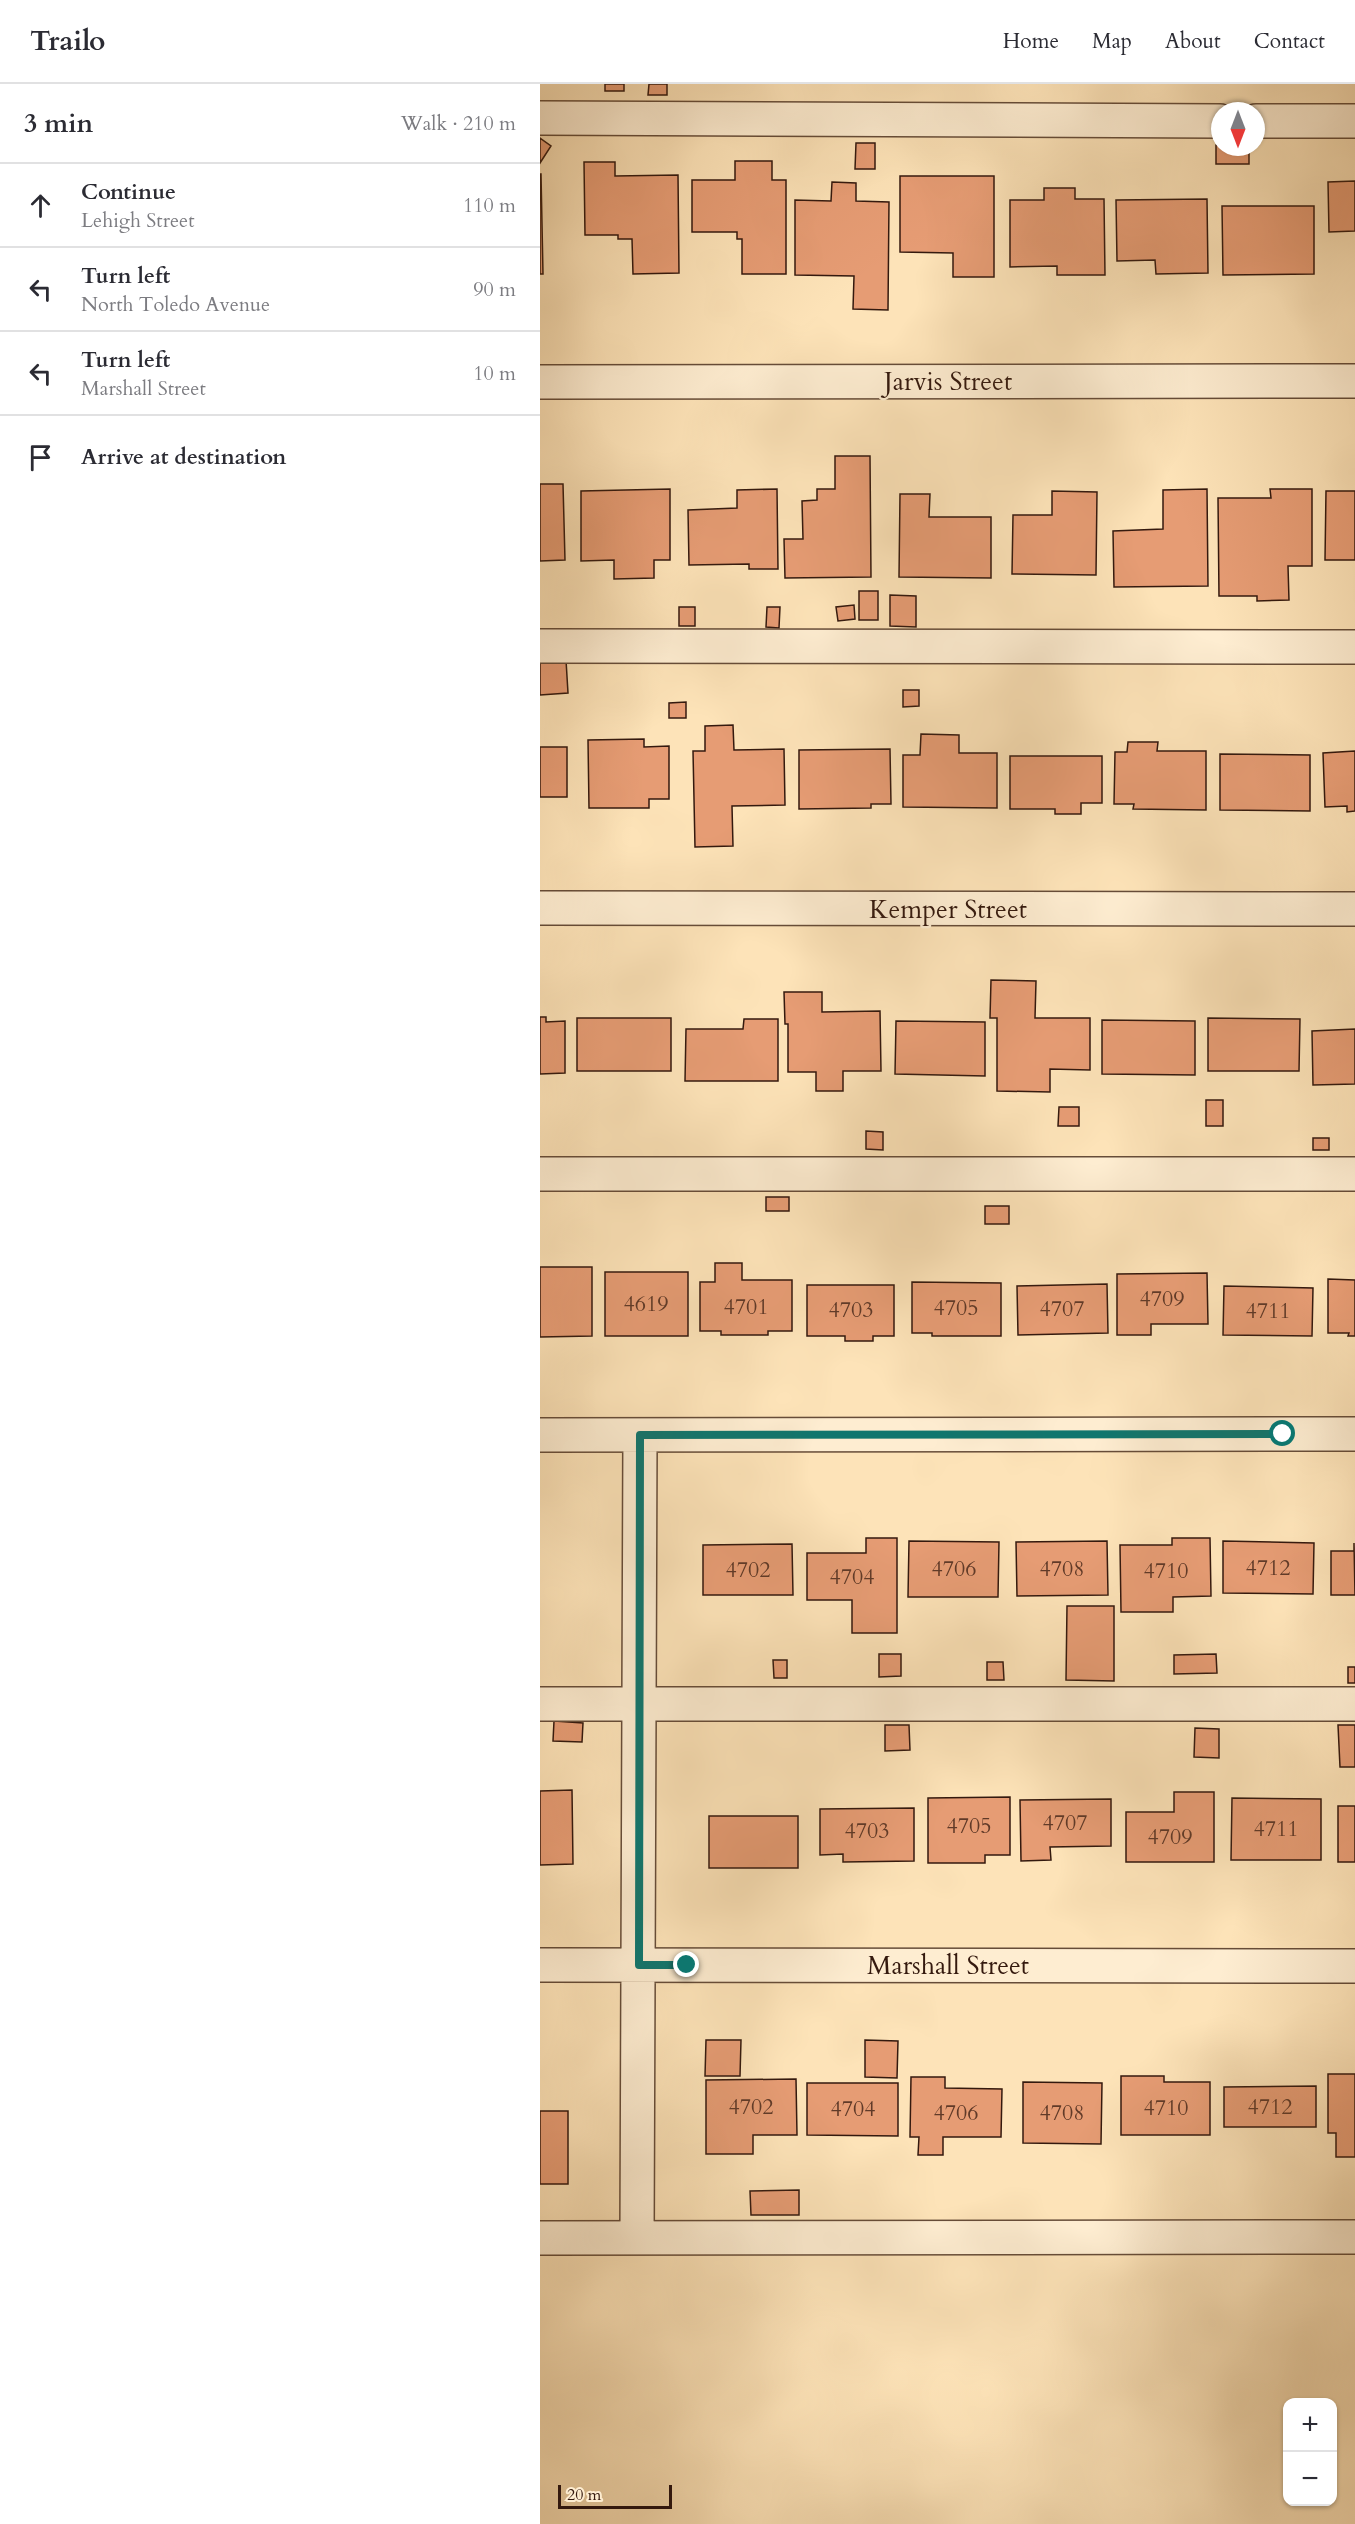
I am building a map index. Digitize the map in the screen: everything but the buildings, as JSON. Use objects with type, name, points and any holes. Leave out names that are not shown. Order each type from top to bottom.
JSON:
[{"type":"street","points":[[540,118],[1211,121]]},
{"type":"street","points":[[1265,121],[1355,121]]},
{"type":"street","name":"Jarvis Street","points":[[540,382],[1355,381]]},
{"type":"street","points":[[540,646],[1355,647]]},
{"type":"street","name":"Kemper Street","points":[[540,908],[1355,909]]},
{"type":"street","points":[[540,1174],[1355,1174]]},
{"type":"street","points":[[540,1435],[1355,1434]]},
{"type":"street","points":[[637,2238],[640,1435]]},
{"type":"street","points":[[540,1704],[1355,1704]]},
{"type":"street","name":"Marshall Street","points":[[540,1965],[1355,1966]]},
{"type":"street","points":[[540,2238],[1355,2237]]},
{"type":"route","points":[[687,1965],[639,1965],[640,1435],[1283,1434]]}]
